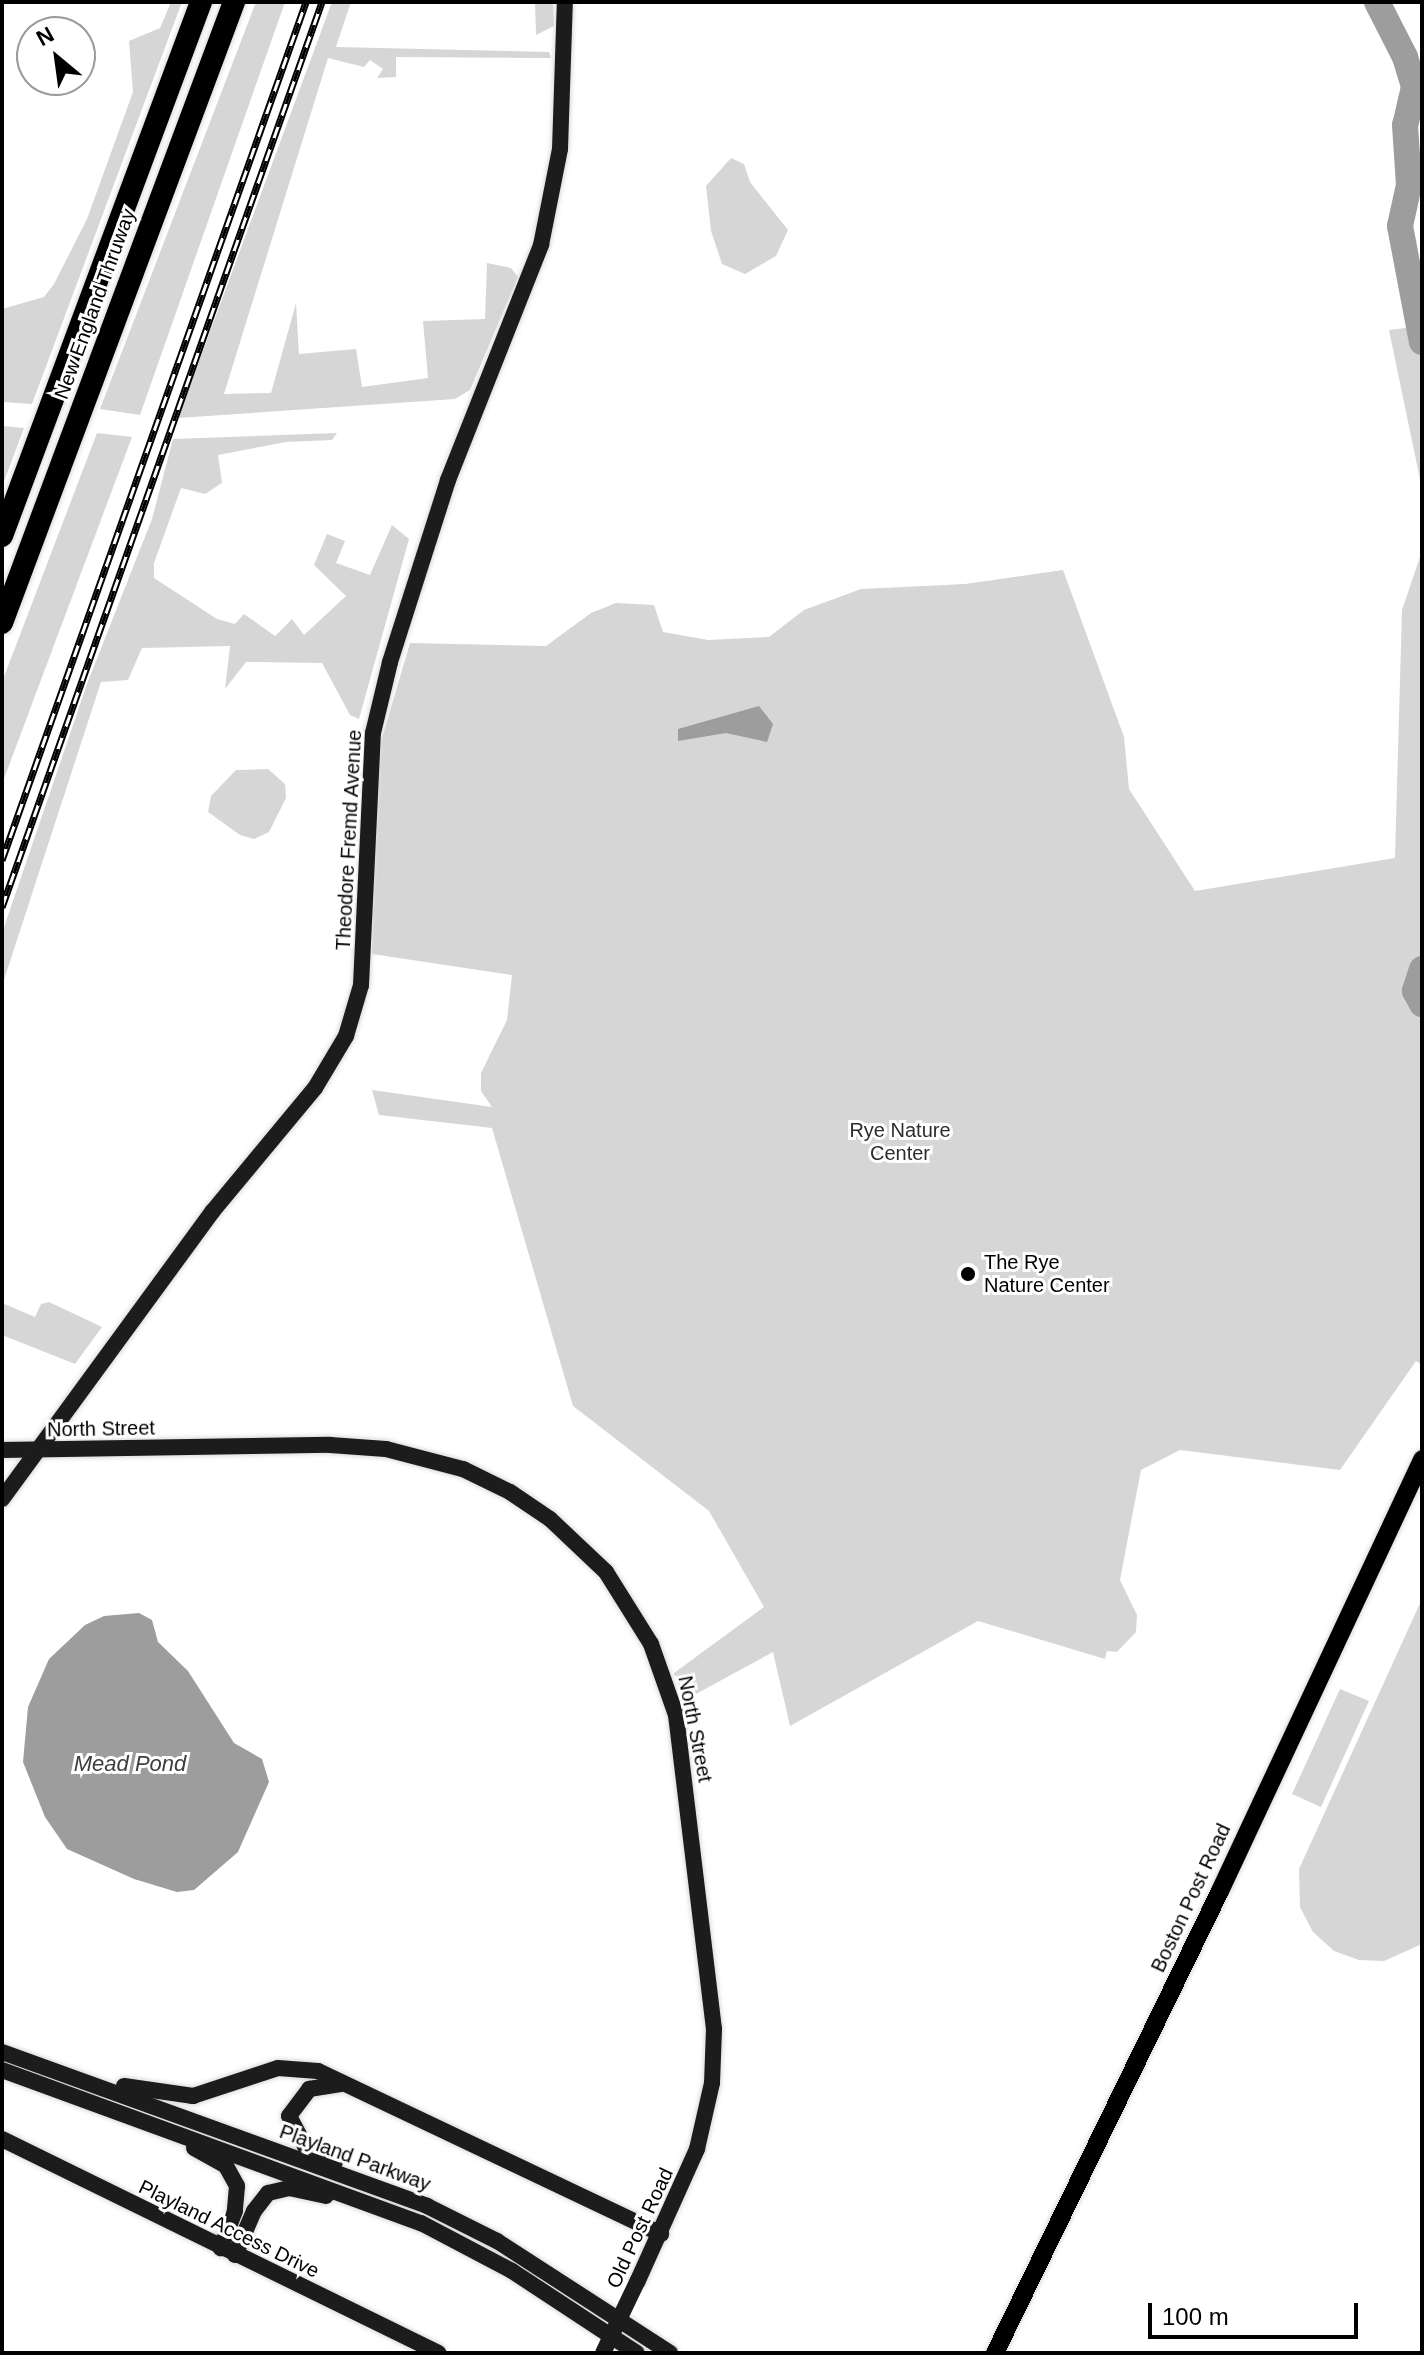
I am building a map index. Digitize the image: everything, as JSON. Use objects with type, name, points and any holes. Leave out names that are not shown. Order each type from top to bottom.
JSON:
[{"type":"highway","name":"New England Thruway","points":[[2,536],[201,2]]},
{"type":"highway","name":"New England Thruway","points":[[2,623],[234,2]]},
{"type":"main road","name":"Boston Post Road","points":[[995,2353],[1220,1891],[1422,1459]]},
{"type":"street","name":"Theodore Fremd Avenue","points":[[2,1499],[212,1212],[315,1088],[346,1036],[361,985],[373,733],[390,662],[448,480],[541,245],[560,149],[565,2]]},
{"type":"street","name":"North Street","points":[[2,1450],[330,1445],[386,1449],[488,1480],[550,1519],[590,1554],[639,1619],[676,1715],[714,2029],[706,2116]]},
{"type":"street","name":"Playland Parkway","points":[[2,2052],[405,2196],[497,2241],[670,2353]]},
{"type":"street","points":[[64,2073],[179,2096],[207,2094],[263,2072],[292,2067],[318,2071],[661,2234]]},
{"type":"street","name":"Playland Parkway","points":[[2,2070],[421,2223],[512,2271],[637,2353]]},
{"type":"street","points":[[350,2085],[309,2089],[293,2105],[290,2126],[305,2146],[405,2196]]},
{"type":"street","points":[[106,2107],[213,2157],[234,2175],[238,2198],[228,2252]]},
{"type":"street","name":"Old Post Road","points":[[603,2353],[661,2234],[706,2116]]},
{"type":"street","name":"Playland Access Drive","points":[[2,2139],[438,2353]]},
{"type":"street","points":[[228,2252],[260,2201],[277,2189],[301,2189],[421,2223]]},
{"type":"green space","points":[[171,2],[182,2],[32,404],[2,402],[2,309],[44,297],[54,284],[87,219],[133,92],[129,41],[160,28]]},
{"type":"green space","points":[[256,2],[285,2],[140,415],[100,409]]},
{"type":"green space","points":[[332,2],[351,2],[336,47],[549,52],[551,58],[396,57],[396,77],[377,78],[383,69],[370,60],[364,67],[328,58],[224,394],[271,393],[296,303],[299,354],[356,349],[362,387],[428,378],[423,321],[485,319],[487,263],[511,268],[518,277],[470,390],[455,399],[178,418]]},
{"type":"green space","points":[[535,2],[553,2],[554,26],[536,35]]},
{"type":"green space","points":[[731,158],[744,164],[750,182],[788,230],[776,256],[745,274],[722,264],[711,231],[706,186]]},
{"type":"green space","points":[[1422,326],[1422,489],[1389,330]]},
{"type":"green space","points":[[2,426],[24,428],[2,487]]},
{"type":"green space","points":[[97,433],[132,437],[2,784],[2,682]]},
{"type":"green space","points":[[337,433],[332,440],[286,442],[218,455],[222,483],[205,494],[181,488],[154,563],[154,578],[217,619],[235,624],[244,614],[275,636],[292,619],[304,635],[346,596],[314,565],[327,534],[345,541],[336,563],[370,575],[392,525],[409,539],[359,719],[350,715],[322,663],[246,662],[225,689],[230,646],[142,648],[128,680],[101,682],[2,986],[2,933],[87,684],[152,519],[173,439]]},
{"type":"green space","name":"Rye Nature Center","points":[[1422,551],[1422,1365],[1416,1361],[1340,1470],[1180,1450],[1141,1470],[1120,1580],[1137,1615],[1136,1632],[1117,1652],[1107,1651],[1105,1659],[978,1621],[790,1726],[773,1652],[683,1701],[674,1673],[764,1607],[709,1511],[573,1406],[492,1128],[379,1115],[372,1090],[492,1107],[481,1091],[481,1073],[507,1020],[512,975],[372,954],[377,755],[410,643],[546,646],[591,613],[616,603],[654,605],[663,632],[708,640],[769,637],[804,610],[861,589],[965,584],[1063,570],[1124,737],[1129,789],[1195,891],[1395,858],[1402,610]]},
{"type":"green space","points":[[268,769],[285,784],[286,798],[269,832],[254,839],[240,835],[208,812],[211,796],[236,770]]},
{"type":"green space","points":[[49,1302],[102,1327],[75,1364],[2,1335],[2,1303],[35,1317],[41,1304]]},
{"type":"green space","points":[[1422,1599],[1422,1944],[1384,1961],[1359,1960],[1334,1951],[1313,1932],[1300,1907],[1299,1869]]},
{"type":"green space","points":[[1340,1689],[1369,1701],[1321,1807],[1292,1794]]},
{"type":"water","points":[[759,706],[773,724],[767,742],[726,733],[678,741],[678,729]]},
{"type":"water","name":"Mead Pond","points":[[139,1613],[152,1620],[158,1642],[188,1671],[234,1743],[262,1759],[269,1782],[238,1852],[194,1890],[177,1892],[134,1879],[67,1849],[45,1817],[23,1762],[28,1707],[49,1659],[85,1625],[104,1616]]},
{"type":"waterway","points":[[1377,2],[1405,57],[1414,87],[1405,125],[1409,185],[1400,226],[1422,342]]},
{"type":"waterway","points":[[1422,969],[1415,991],[1422,1004]]},
{"type":"railway","points":[[2,860],[306,2]]},
{"type":"railway","points":[[2,907],[322,2]]},
{"type":"place","name":"The Rye Nature Center","points":[[968,1274]]}]
